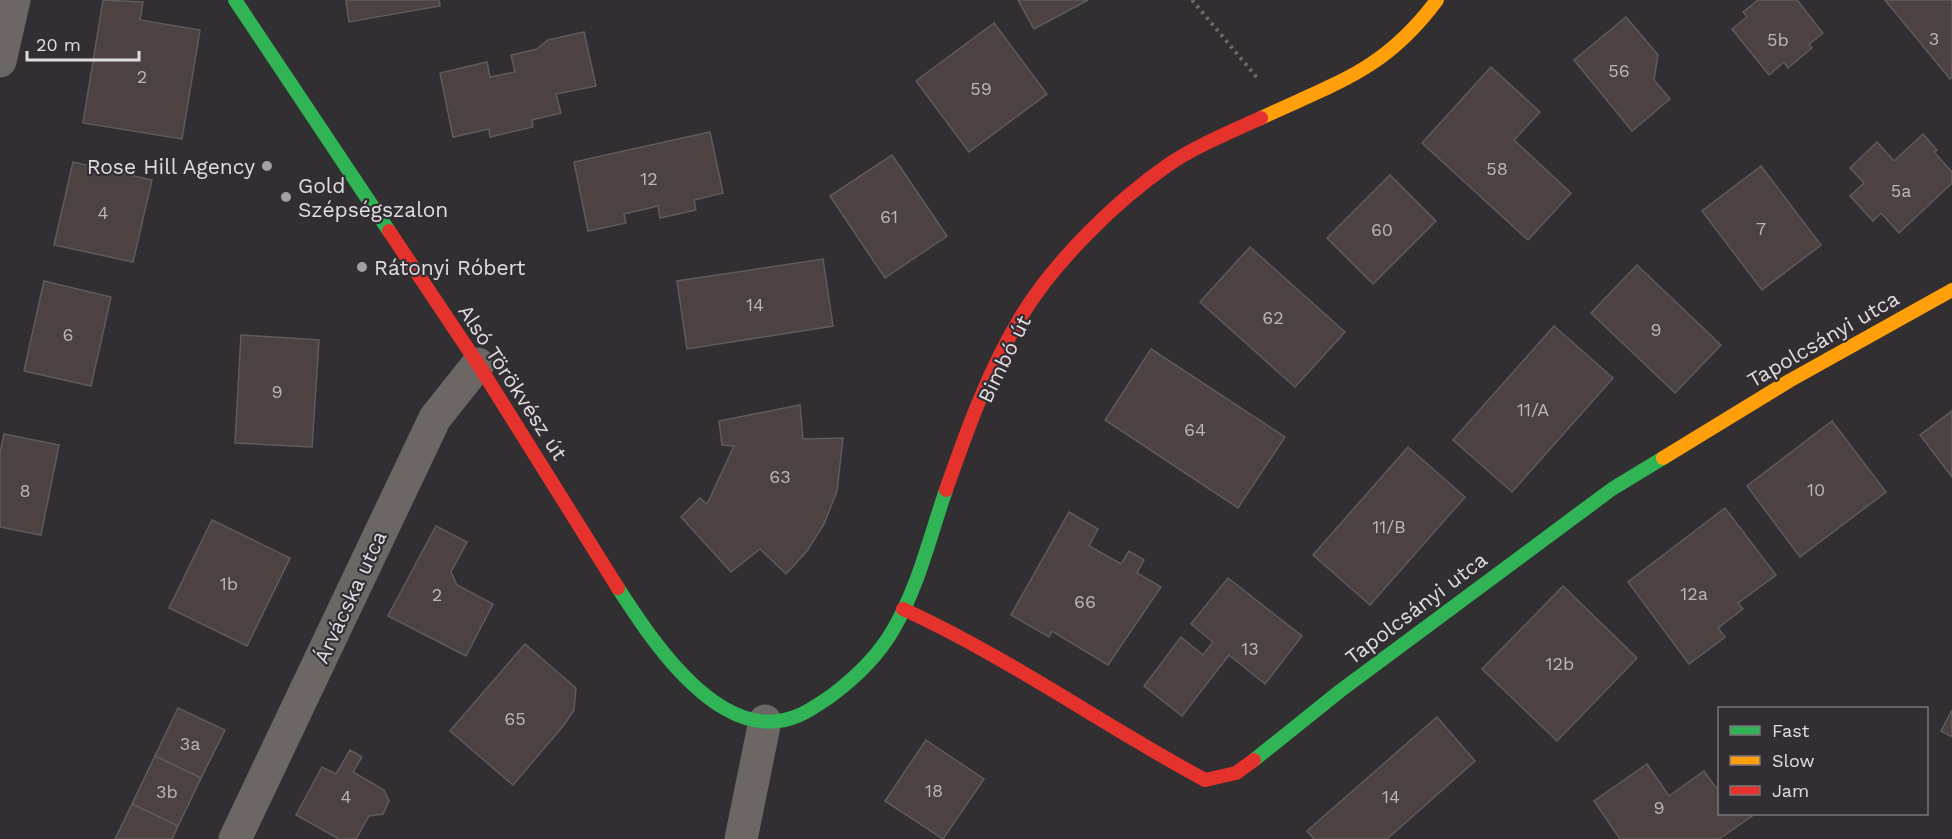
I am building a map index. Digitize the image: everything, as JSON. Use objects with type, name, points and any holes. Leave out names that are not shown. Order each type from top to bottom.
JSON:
[{"type":"street","points":[[0,61],[14,0]]},
{"type":"street","name":"Alsó Törökvész út","points":[[235,0],[478,364],[648,635],[680,674],[710,698],[742,715],[765,721]]},
{"type":"street","name":"Bimbó út","points":[[765,721],[797,716],[824,700],[848,681],[886,641],[903,609],[949,483],[992,376],[1024,313],[1070,255],[1113,211],[1169,164],[1283,108],[1351,78],[1398,46],[1437,0]]},
{"type":"street","name":"Tapolcsányi utca","points":[[903,609],[947,628],[1139,744],[1205,780],[1236,772],[1340,691],[1612,489],[1789,381],[1952,290]]},
{"type":"street","name":"Árvácska utca","points":[[235,839],[435,418],[478,364]]},
{"type":"street","points":[[741,839],[765,721]]},
{"type":"path","points":[[1192,0],[1283,108]]},
{"type":"building","points":[[103,0],[143,2],[140,20],[200,30],[182,139],[83,123]]},
{"type":"building","points":[[346,0],[439,0],[440,6],[349,22]]},
{"type":"building","points":[[1018,0],[1088,0],[1034,29]]},
{"type":"building","points":[[1758,0],[1797,0],[1823,33],[1809,44],[1812,48],[1788,68],[1784,62],[1769,75],[1732,29],[1747,17],[1743,12]]},
{"type":"building","points":[[1885,0],[1952,0],[1952,77],[1950,79]]},
{"type":"building","points":[[1626,17],[1658,55],[1654,80],[1670,99],[1632,131],[1574,60]]},
{"type":"building","points":[[994,23],[1047,94],[969,152],[916,81]]},
{"type":"building","points":[[584,32],[596,86],[556,94],[561,113],[532,120],[533,127],[490,137],[489,129],[453,137],[440,73],[487,62],[490,77],[515,72],[511,55],[537,49],[548,40]]},
{"type":"building","points":[[1491,67],[1540,112],[1514,140],[1571,193],[1528,240],[1422,143]]},
{"type":"building","points":[[710,132],[723,193],[694,200],[696,210],[660,218],[658,206],[624,214],[626,223],[588,231],[574,162]]},
{"type":"building","points":[[1923,134],[1937,150],[1934,152],[1952,172],[1952,183],[1899,233],[1881,213],[1873,221],[1850,196],[1864,183],[1850,168],[1877,142],[1894,161]]},
{"type":"building","points":[[892,155],[947,236],[885,278],[830,196]]},
{"type":"building","points":[[73,162],[152,180],[133,262],[54,245]]},
{"type":"building","points":[[1761,166],[1821,245],[1762,290],[1702,211]]},
{"type":"building","points":[[1390,175],[1436,221],[1373,284],[1327,238]]},
{"type":"building","points":[[1250,247],[1345,332],[1295,387],[1200,302]]},
{"type":"building","points":[[823,259],[833,326],[687,349],[677,281]]},
{"type":"building","points":[[1637,265],[1721,345],[1675,393],[1591,313]]},
{"type":"building","points":[[44,281],[111,297],[91,386],[24,371]]},
{"type":"building","points":[[1554,326],[1613,378],[1512,492],[1453,440]]},
{"type":"building","points":[[241,335],[319,340],[312,447],[235,443]]},
{"type":"building","points":[[1151,349],[1285,437],[1238,508],[1105,420]]},
{"type":"building","points":[[800,405],[803,439],[843,438],[837,491],[824,524],[807,551],[786,574],[760,549],[731,572],[681,517],[700,498],[707,504],[734,446],[722,445],[719,421]]},
{"type":"building","points":[[1952,411],[1952,477],[1920,435]]},
{"type":"building","points":[[1832,421],[1886,492],[1800,557],[1747,486]]},
{"type":"building","points":[[4,434],[59,445],[41,535],[0,527],[0,453]]},
{"type":"building","points":[[1408,447],[1465,497],[1370,605],[1313,555]]},
{"type":"building","points":[[1725,508],[1776,575],[1738,603],[1743,609],[1718,628],[1725,637],[1689,664],[1628,582]]},
{"type":"building","points":[[1069,512],[1098,529],[1089,546],[1121,564],[1129,551],[1144,560],[1137,573],[1161,587],[1108,665],[1052,631],[1049,637],[1011,615]]},
{"type":"building","points":[[212,520],[290,558],[247,646],[169,608]]},
{"type":"building","points":[[436,526],[467,542],[451,572],[457,585],[493,604],[466,656],[388,616]]},
{"type":"building","points":[[1228,578],[1302,636],[1265,684],[1229,655],[1182,716],[1144,686],[1181,637],[1203,655],[1213,642],[1191,624]]},
{"type":"building","points":[[1563,586],[1637,658],[1557,741],[1482,669]]},
{"type":"building","points":[[525,644],[576,688],[574,710],[513,785],[450,731]]},
{"type":"building","points":[[178,708],[225,730],[201,778],[155,756]]},
{"type":"building","points":[[1952,710],[1952,737],[1941,731]]},
{"type":"building","points":[[1437,717],[1475,761],[1387,839],[1314,839],[1307,831]]},
{"type":"building","points":[[926,740],[984,779],[943,839],[885,801]]},
{"type":"building","points":[[350,750],[362,757],[353,772],[384,790],[389,801],[383,814],[369,816],[356,839],[339,839],[296,815],[322,767],[336,774]]},
{"type":"building","points":[[155,756],[201,778],[178,826],[132,804]]},
{"type":"building","points":[[1647,764],[1669,796],[1704,771],[1716,788],[1718,787],[1718,815],[1754,815],[1719,839],[1620,839],[1594,801]]},
{"type":"building","points":[[132,804],[178,826],[172,839],[115,839]]},
{"type":"traffic: fast","points":[[235,0],[389,231]]},
{"type":"traffic: fast","points":[[1254,760],[1340,691],[1612,489],[1663,458]]},
{"type":"traffic: fast","points":[[618,588],[664,654],[706,696],[729,711],[753,720],[778,721],[792,718],[840,689],[865,666],[887,640],[910,597],[946,490]]},
{"type":"traffic: slow","points":[[1261,118],[1336,84],[1378,59],[1398,43],[1437,0]]},
{"type":"traffic: slow","points":[[1663,458],[1789,381],[1952,290]]},
{"type":"traffic: jam","points":[[946,490],[971,422],[999,357],[1022,315],[1051,274],[1108,214],[1168,165],[1213,140],[1261,118]]},
{"type":"traffic: jam","points":[[389,231],[478,364],[618,588]]},
{"type":"traffic: jam","points":[[903,609],[980,648],[1205,780],[1236,773],[1254,760]]},
{"type":"place","name":"Rose Hill Agency","points":[[267,166]]},
{"type":"place","name":"Gold Szépségszalon","points":[[286,197]]},
{"type":"place","name":"Rátonyi Róbert","points":[[362,267]]}]
